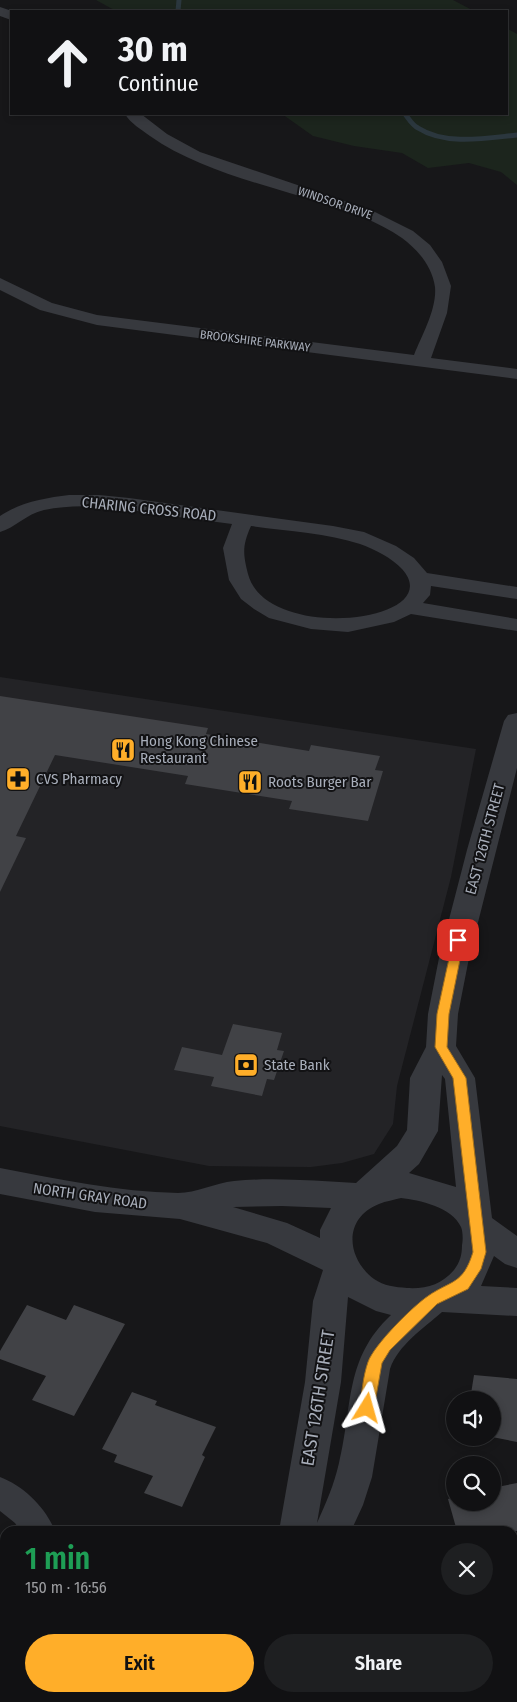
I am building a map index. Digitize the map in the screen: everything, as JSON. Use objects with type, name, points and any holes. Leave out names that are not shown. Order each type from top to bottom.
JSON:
[{"type":"street","name":"WINDSOR DRIVE","points":[[133,115],[156,134],[180,148],[367,214],[394,226],[419,244],[430,254],[436,264],[444,289],[442,300],[420,362]]},
{"type":"street","name":"BROOKSHIRE PARKWAY","points":[[0,283],[42,305],[96,320],[517,374]]},
{"type":"street","name":"CHARING CROSS ROAD","points":[[0,526],[22,510],[44,504],[95,501],[345,534],[371,540],[390,550],[406,563],[419,578]]},
{"type":"street","points":[[244,520],[233,548],[236,574],[242,589],[257,602],[280,616],[311,623],[348,626],[398,614],[413,605],[421,594],[422,585],[419,578]]},
{"type":"street","points":[[419,578],[517,593]]},
{"type":"street","points":[[408,608],[517,625]]},
{"type":"street","name":"EAST 126TH STREET","points":[[363,1196],[396,1166],[415,1145],[422,1131],[425,1078],[441,1047],[443,1014],[454,958],[481,850],[517,721]]},
{"type":"street","points":[[335,1526],[342,1513],[357,1467],[375,1362],[384,1346],[436,1299],[463,1284],[476,1265],[480,1252],[460,1078],[441,1047]]},
{"type":"street","name":"NORTH GRAY ROAD","points":[[0,1181],[95,1199],[150,1206],[180,1206],[233,1194],[282,1193],[363,1196]]},
{"type":"street","points":[[517,1254],[476,1224],[466,1210],[443,1195],[430,1189],[401,1185],[387,1186],[363,1196],[344,1212],[339,1221],[334,1242],[340,1264],[355,1283],[378,1297],[405,1303],[436,1299],[517,1302]]},
{"type":"street","name":"NORTH GRAY ROAD","points":[[180,1206],[275,1232],[340,1264]]},
{"type":"street","name":"EAST 126TH STREET","points":[[298,1526],[323,1382],[330,1302],[340,1264]]},
{"type":"street","points":[[0,1491],[26,1513],[35,1526]]},
{"type":"shaded area","points":[[96,0],[453,0],[472,10],[114,10]]},
{"type":"shaded area","points":[[508,29],[517,34],[517,185],[501,172],[469,163],[428,168],[402,153],[354,146],[313,136],[283,115],[508,115]]},
{"type":"shaded area","points":[[0,677],[476,749],[451,877],[397,1086],[393,1124],[374,1154],[342,1163],[311,1167],[209,1166],[0,1126]]},
{"type":"building","points":[[0,696],[208,728],[206,734],[309,751],[311,745],[380,756],[375,770],[383,771],[368,821],[289,809],[292,801],[185,784],[188,776],[55,755],[16,836],[26,838],[0,892]]},
{"type":"building","points":[[233,1024],[282,1033],[277,1050],[284,1051],[274,1080],[267,1079],[262,1096],[211,1086],[214,1077],[174,1070],[182,1047],[222,1055]]},
{"type":"building","points":[[27,1305],[66,1320],[74,1305],[125,1324],[74,1416],[32,1400],[46,1376],[0,1359],[0,1351]]},
{"type":"building","points":[[474,1375],[517,1379],[517,1442],[501,1439],[501,1391],[471,1391]]},
{"type":"building","points":[[132,1392],[157,1401],[155,1405],[216,1427],[202,1455],[205,1457],[182,1507],[144,1493],[153,1476],[114,1462],[117,1455],[102,1449]]},
{"type":"building","points":[[517,1483],[517,1526],[456,1526],[451,1511],[501,1511],[501,1486]]},
{"type":"waterway","points":[[178,10],[179,0]]},
{"type":"waterway","points":[[406,115],[416,127],[429,134],[441,137],[480,139],[517,135]]},
{"type":"place","name":"Hong Kong Chinese Restaurant","points":[[123,750]]},
{"type":"place","name":"CVS Pharmacy","points":[[18,779]]},
{"type":"place","name":"Roots Burger Bar","points":[[250,782]]},
{"type":"place","name":"State Bank","points":[[246,1065]]},
{"type":"route","points":[[367,1408],[375,1362],[384,1346],[432,1300],[452,1292],[463,1284],[476,1265],[480,1252],[460,1078],[441,1047],[443,1014],[458,940]]}]
